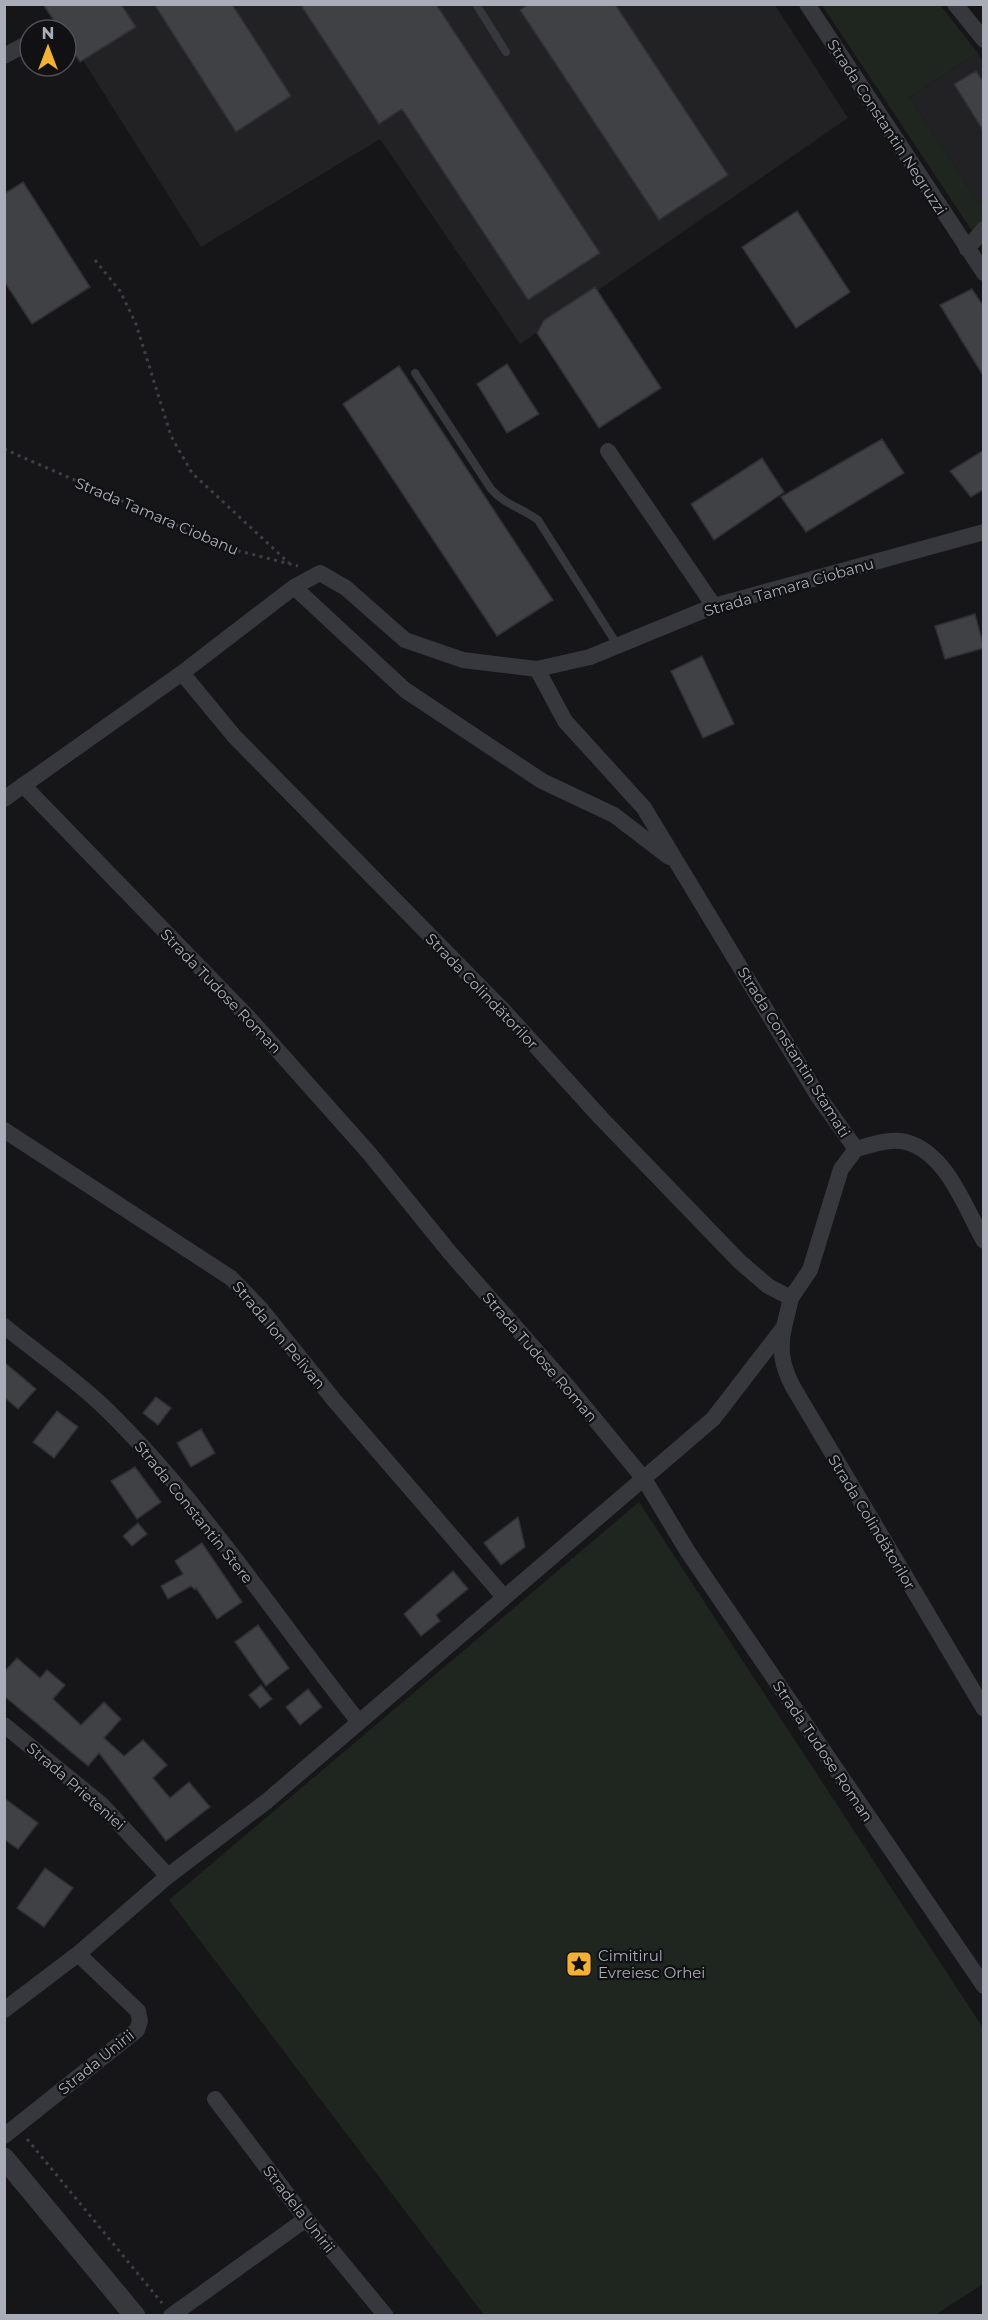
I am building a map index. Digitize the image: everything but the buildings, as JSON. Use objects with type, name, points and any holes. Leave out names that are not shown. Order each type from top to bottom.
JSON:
[{"type":"street","name":"Strada Constantin Negruzzi","points":[[807,4],[984,273]]},
{"type":"street","points":[[955,4],[984,40]]},
{"type":"street","points":[[4,56],[18,48]]},
{"type":"street","points":[[967,249],[984,229]]},
{"type":"street","points":[[609,451],[714,606]]},
{"type":"street","name":"Strada Tamara Ciobanu","points":[[320,573],[346,588],[405,640],[463,660],[537,669],[590,657],[714,606],[984,532]]},
{"type":"street","points":[[4,799],[182,673],[294,587],[320,573]]},
{"type":"street","name":"Strada Constantin Stamati","points":[[294,587],[405,690],[542,781],[614,815],[677,862]]},
{"type":"street","name":"Strada Constantin Stamati","points":[[537,669],[565,721],[644,808],[818,1096],[856,1149],[882,1142],[905,1142],[922,1150],[944,1169],[984,1241]]},
{"type":"street","name":"Strada Colindătorilor","points":[[182,673],[234,736],[503,1010],[739,1261],[768,1286],[791,1298],[780,1345],[782,1363],[793,1387],[984,1709]]},
{"type":"street","name":"Strada Tudose Roman","points":[[23,785],[256,1026],[369,1153],[466,1272],[569,1388],[644,1479],[695,1562],[984,1986]]},
{"type":"street","name":"Strada Ion Pelivan","points":[[4,1130],[231,1278],[260,1308],[341,1408],[504,1597]]},
{"type":"street","points":[[791,1298],[810,1270],[841,1169],[856,1149]]},
{"type":"street","name":"Strada Constantin Stere","points":[[4,1326],[106,1409],[156,1463],[210,1527],[359,1722]]},
{"type":"street","points":[[4,2010],[78,1954],[168,1876],[267,1800],[713,1419],[784,1327]]},
{"type":"street","name":"Strada Prieteniei","points":[[4,1725],[101,1804],[168,1876]]},
{"type":"street","name":"Strada Unirii","points":[[10,2131],[137,2030],[140,2021],[138,2011],[78,1954]]},
{"type":"street","name":"Stradela Unirii","points":[[216,2099],[306,2219],[386,2316]]},
{"type":"street","points":[[4,2158],[135,2316]]},
{"type":"street","points":[[172,2315],[306,2219]]},
{"type":"lane","points":[[476,4],[506,52]]},
{"type":"lane","points":[[415,373],[501,501],[528,512],[538,520],[619,646]]},
{"type":"path","points":[[95,260],[120,291],[136,324],[171,436],[192,473],[290,563]]},
{"type":"path","name":"Strada Tamara Ciobanu","points":[[4,449],[231,549],[290,563],[320,573]]},
{"type":"path","points":[[10,2131],[172,2315]]},
{"type":"shaded area","points":[[48,5],[775,5],[848,118],[520,344],[380,139],[201,247],[78,52],[78,18],[56,18]]},
{"type":"shaded area","points":[[822,5],[940,5],[978,53],[909,97],[979,203],[983,202],[983,221],[974,234]]},
{"type":"shaded area","points":[[978,53],[984,65],[983,202],[979,203],[909,97]]},
{"type":"shaded area","name":"Cimitirul Evreiesc Orhei","points":[[639,1502],[983,2028],[983,2284],[935,2315],[484,2315],[169,1900]]},
{"type":"place","name":"Cimitirul Evreiesc Orhei","points":[[579,1964]]}]
